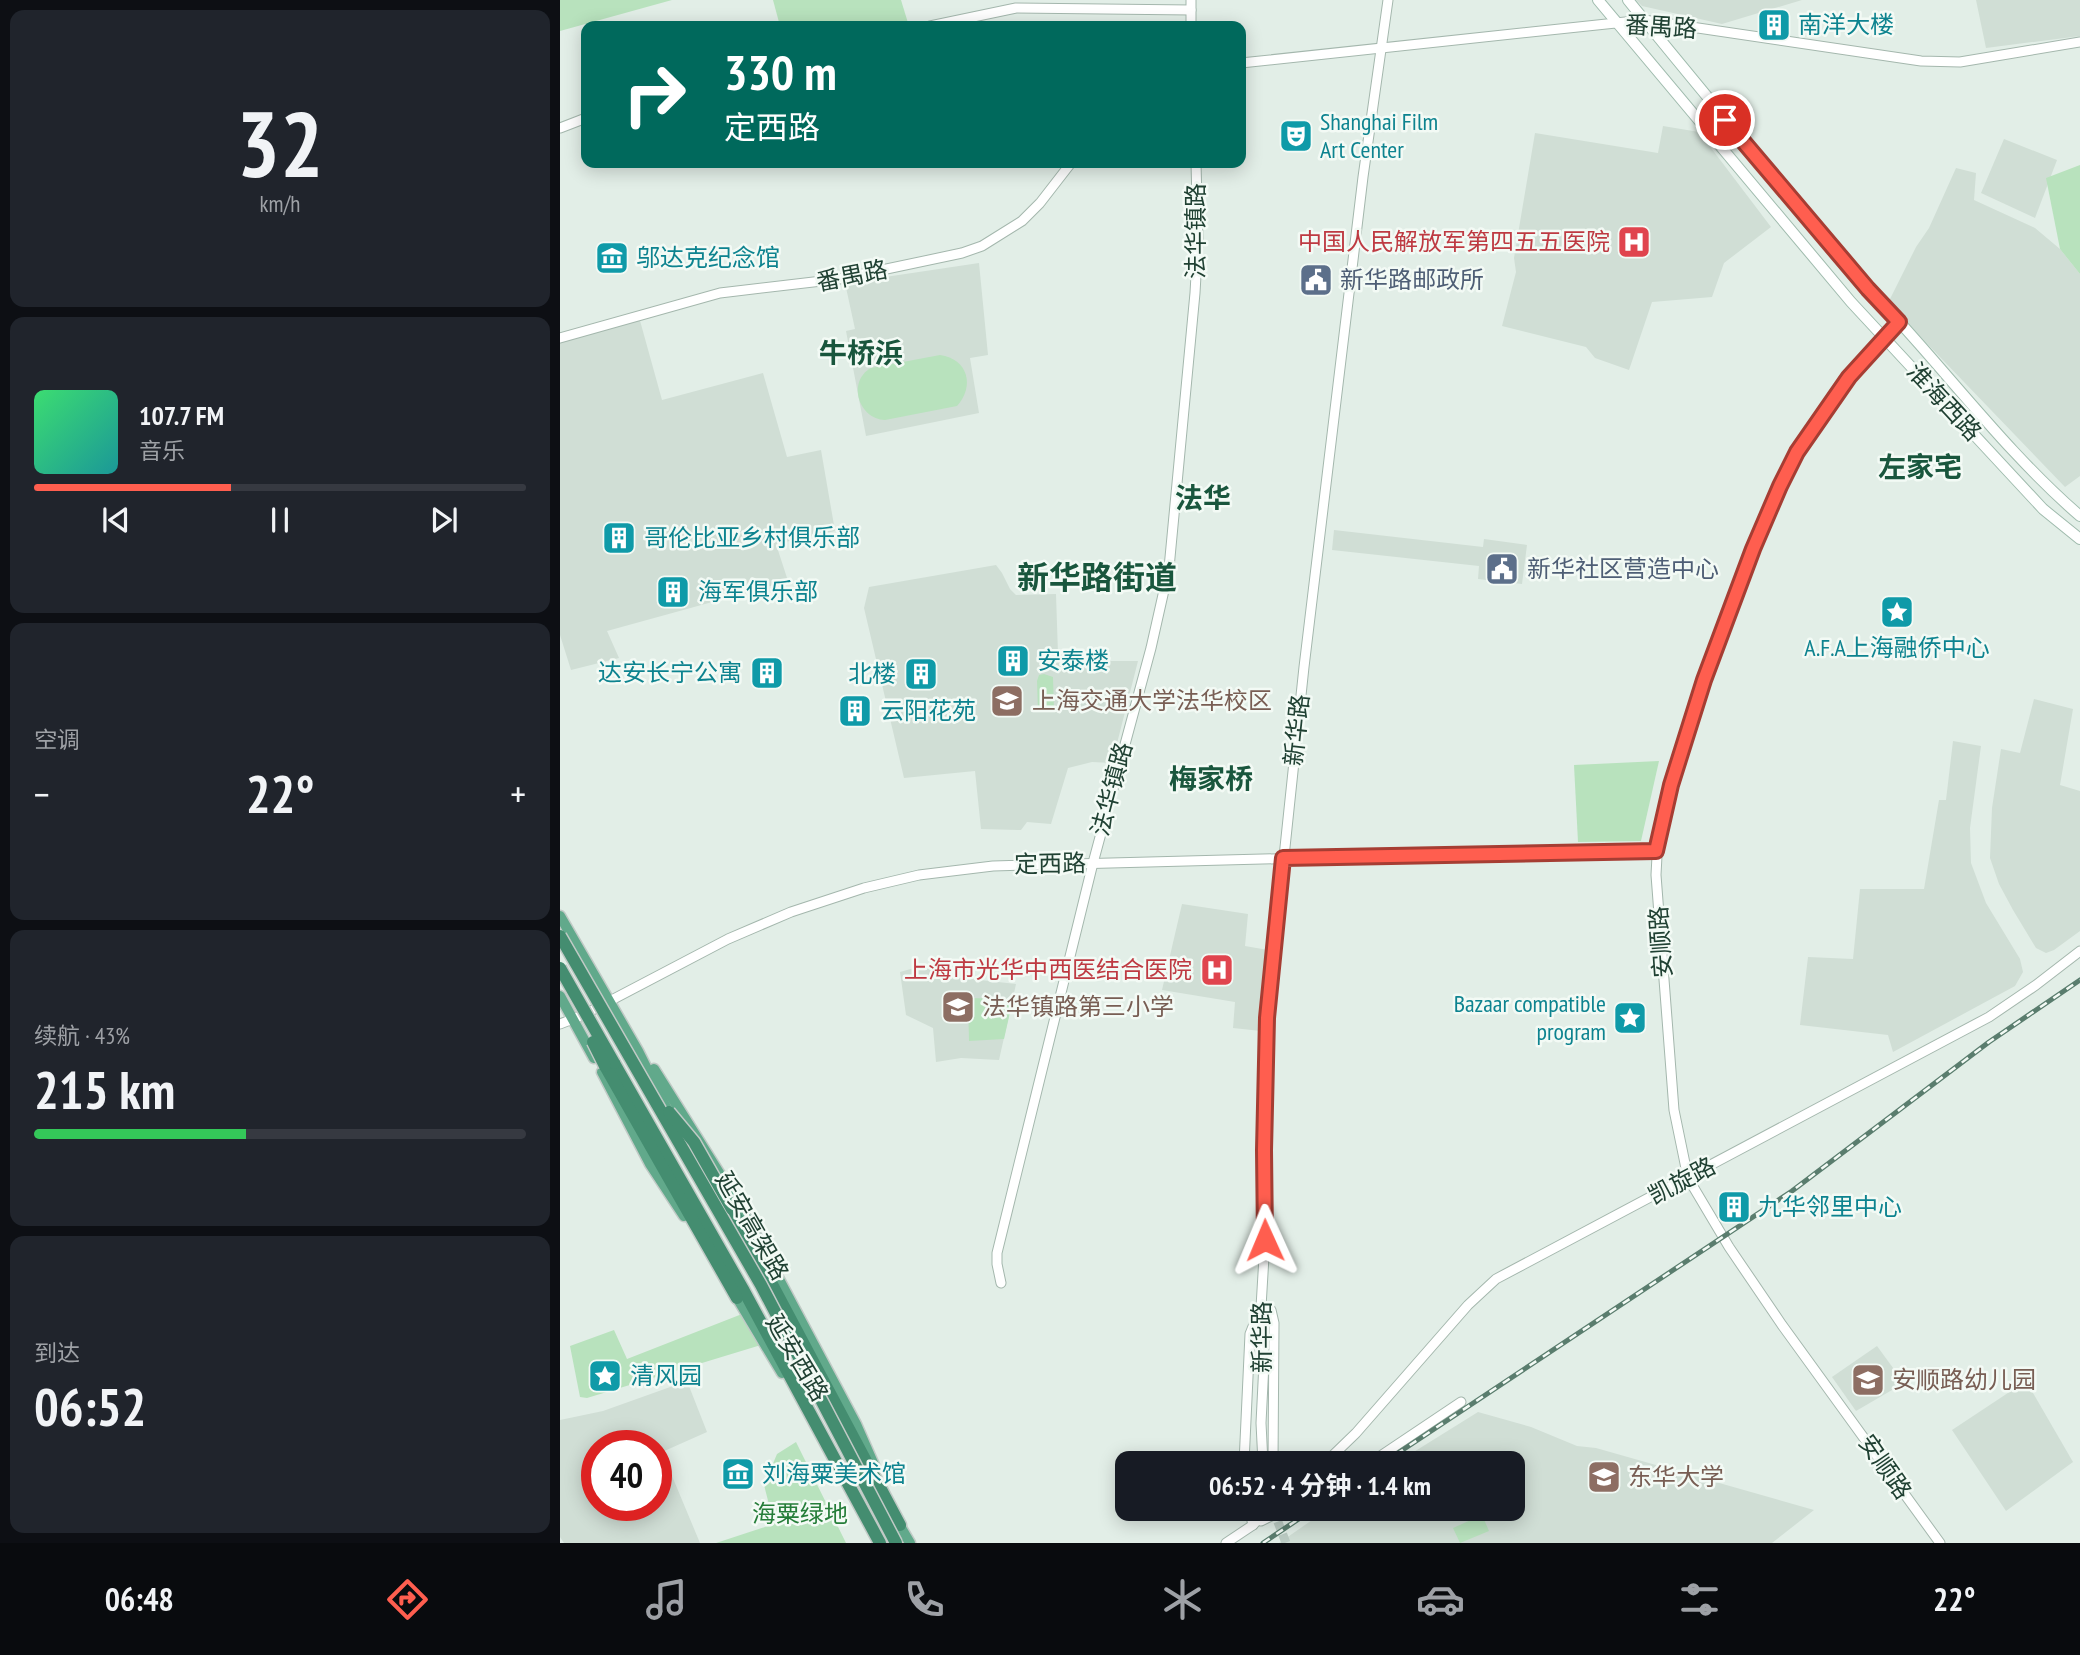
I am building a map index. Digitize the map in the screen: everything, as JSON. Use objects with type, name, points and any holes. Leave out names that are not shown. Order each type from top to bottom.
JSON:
[{"type":"highway","name":"延安高架路","points":[[560,936],[761,1285],[896,1543]]},
{"type":"highway","name":"延安高架路","points":[[560,971],[744,1292],[879,1543]]},
{"type":"highway","points":[[560,971],[574,1007],[674,1191],[737,1298]]},
{"type":"highway","points":[[647,1084],[694,1142],[900,1525]]},
{"type":"main road","name":"淮海西路","points":[[1598,0],[1843,293],[2043,509],[2080,539]]},
{"type":"main road","name":"淮海西路","points":[[1628,0],[1841,258],[2043,484],[2080,516]]},
{"type":"main road","name":"延安西路","points":[[560,916],[638,1051],[725,1222],[910,1543]]},
{"type":"main road","name":"延安西路","points":[[560,971],[578,1016],[879,1543]]},
{"type":"main road","points":[[560,996],[578,1016]]},
{"type":"main road","name":"延安西路","points":[[638,1051],[654,1069],[741,1208],[856,1424],[900,1525]]},
{"type":"street","points":[[1191,0],[1191,21]]},
{"type":"street","name":"新华路","points":[[1262,1451],[1264,1363],[1261,1307],[1265,1240],[1267,1018],[1322,518],[1388,0]]},
{"type":"street","points":[[954,21],[1016,8],[1191,10]]},
{"type":"street","name":"番禺路","points":[[1246,62],[1644,20],[1921,61],[1960,62],[2080,42]]},
{"type":"street","points":[[560,128],[581,120]]},
{"type":"street","name":"番禺路","points":[[560,338],[720,293],[839,279],[962,253],[982,246],[1023,220],[1067,168]]},
{"type":"street","name":"法华镇路","points":[[1002,1283],[997,1253],[1093,863],[1151,648],[1171,557],[1196,280],[1196,168]]},
{"type":"street","name":"安顺路","points":[[1899,322],[1849,377],[1803,443],[1763,523],[1704,680],[1671,785],[1656,851],[1656,875],[1674,1110],[1688,1178],[1729,1247],[1782,1325],[1940,1543]]},
{"type":"street","name":"定西路","points":[[560,1024],[771,919],[864,888],[919,876],[970,868],[1093,863],[1656,851]]},
{"type":"street","name":"凯旋路","points":[[1337,1451],[1468,1305],[1496,1279],[1989,1017],[2080,951]]},
{"type":"street","points":[[1245,1451],[1250,1334],[1261,1307],[1271,1310],[1274,1323],[1273,1451]]},
{"type":"street","points":[[1388,1451],[1461,1402]]},
{"type":"street","points":[[1252,1521],[1253,1525]]},
{"type":"street","points":[[1253,1525],[1257,1521]]},
{"type":"street","points":[[1226,1543],[1261,1521]]},
{"type":"shaded area","points":[[1636,0],[1802,0],[1722,24],[1642,6]]},
{"type":"shaded area","points":[[1976,0],[2080,0],[2080,36],[1986,48]]},
{"type":"shaded area","name":"中国人民解放军第四五五医院","points":[[1663,126],[1699,132],[1771,227],[1724,263],[1712,297],[1652,302],[1629,370],[1595,358],[1586,347],[1502,326],[1516,272],[1514,258],[1535,133],[1658,153]]},
{"type":"shaded area","points":[[2004,139],[2057,160],[2035,218],[1981,193]]},
{"type":"shaded area","points":[[1956,168],[1976,173],[1974,200],[2035,228],[2060,249],[2080,274],[2080,476],[2065,487],[1888,303],[1916,247],[1929,228]]},
{"type":"shaded area","points":[[979,263],[988,355],[970,358],[979,413],[866,436],[846,331],[855,329],[845,283]]},
{"type":"shaded area","points":[[639,317],[662,400],[763,373],[787,457],[821,450],[835,531],[776,544],[788,581],[607,631],[619,658],[571,670],[560,635],[560,342]]},
{"type":"shaded area","points":[[1334,530],[1483,547],[1484,539],[1527,545],[1522,584],[1478,579],[1479,566],[1332,550]]},
{"type":"shaded area","name":"上海交通大学法华校区","points":[[996,565],[1016,595],[1056,594],[1058,654],[1073,654],[1074,661],[1138,661],[1112,763],[1092,762],[1068,768],[1051,824],[1027,822],[1021,830],[981,829],[975,771],[904,778],[864,608],[869,587]]},
{"type":"shaded area","points":[[2034,699],[2073,709],[2060,785],[2080,791],[2080,931],[2046,953],[2036,948],[2013,910],[1999,884],[1990,858],[1992,808],[2001,749],[2020,753]]},
{"type":"shaded area","points":[[1953,741],[1981,746],[1970,828],[1971,863],[1986,903],[2020,959],[2023,972],[2015,986],[1893,1052],[1888,1035],[1800,1025],[1808,957],[1853,959],[1860,889],[1924,889],[1939,800],[1946,800]]},
{"type":"shaded area","name":"上海市光华中西医结合医院","points":[[1182,904],[1248,914],[1245,946],[1268,950],[1261,1031],[1233,1028],[1235,1002],[1162,990]]},
{"type":"shaded area","name":"法华镇路第三小学","points":[[932,963],[940,971],[953,977],[1016,984],[999,1060],[961,1058],[936,1062],[933,1028],[906,1015],[900,972]]},
{"type":"shaded area","name":"安顺路幼儿园","points":[[1877,1346],[1904,1383],[1856,1411],[1832,1377]]},
{"type":"shaded area","points":[[687,1381],[707,1432],[672,1448],[672,1430],[581,1430],[581,1521],[672,1521],[672,1476],[700,1543],[564,1543],[560,1537],[560,1420],[603,1411]]},
{"type":"shaded area","points":[[2026,1381],[2073,1462],[2006,1511],[1952,1430]]},
{"type":"shaded area","name":"东华大学","points":[[1478,1412],[1531,1427],[1577,1446],[1596,1448],[1814,1510],[1772,1543],[1279,1543],[1311,1521],[1525,1521],[1525,1451],[1415,1451]]},
{"type":"green space","points":[[560,0],[672,0],[596,21],[581,21],[581,25],[560,31]]},
{"type":"green space","points":[[773,0],[901,0],[907,21],[779,21]]},
{"type":"green space","points":[[2080,165],[2080,274],[2060,249],[2046,178]]},
{"type":"green space","points":[[940,355],[957,362],[966,374],[966,390],[957,406],[885,420],[876,418],[862,407],[859,381],[871,368]]},
{"type":"green space","points":[[1039,675],[1053,677],[1054,710],[1038,711],[1037,681]]},
{"type":"green space","points":[[1659,761],[1641,841],[1578,842],[1574,765]]},
{"type":"green space","points":[[968,998],[1013,999],[1004,1039],[969,1041]]},
{"type":"green space","points":[[742,1314],[761,1345],[587,1398],[580,1397],[570,1346],[614,1330],[627,1359]]},
{"type":"green space","name":"海粟绿地","points":[[796,1442],[846,1543],[716,1543],[774,1524],[764,1485],[777,1454]]},
{"type":"green space","points":[[1469,1521],[1485,1521],[1489,1531],[1460,1543],[1453,1528]]},
{"type":"tunnel","points":[[1278,1521],[1286,1543]]},
{"type":"railway","points":[[1401,1451],[1792,1191],[1989,1042],[2080,980]]},
{"type":"railway","points":[[1263,1543],[1296,1521]]},
{"type":"place","name":"南洋大楼","points":[[1774,25]]},
{"type":"place","name":"Shanghai Film Art Center","points":[[1296,136]]},
{"type":"place","name":"中国人民解放军第四五五医院","points":[[1634,242]]},
{"type":"place","name":"邬达克纪念馆","points":[[612,258]]},
{"type":"place","name":"新华路邮政所","points":[[1316,280]]},
{"type":"place","name":"哥伦比亚乡村俱乐部","points":[[619,538]]},
{"type":"place","name":"新华社区营造中心","points":[[1502,569]]},
{"type":"place","name":"海军俱乐部","points":[[673,592]]},
{"type":"place","name":"A.F.A上海融侨中心","points":[[1897,612]]},
{"type":"place","name":"安泰楼","points":[[1013,661]]},
{"type":"place","name":"达安长宁公寓","points":[[767,673]]},
{"type":"place","name":"北楼","points":[[921,674]]},
{"type":"place","name":"上海交通大学法华校区","points":[[1007,701]]},
{"type":"place","name":"云阳花苑","points":[[855,711]]},
{"type":"place","name":"上海市光华中西医结合医院","points":[[1217,970]]},
{"type":"place","name":"法华镇路第三小学","points":[[958,1007]]},
{"type":"place","name":"Bazaar compatible program","points":[[1630,1018]]},
{"type":"place","name":"九华邻里中心","points":[[1734,1207]]},
{"type":"place","name":"清风园","points":[[605,1376]]},
{"type":"place","name":"安顺路幼儿园","points":[[1868,1380]]},
{"type":"place","name":"刘海粟美术馆","points":[[738,1474]]},
{"type":"place","name":"东华大学","points":[[1604,1477]]},
{"type":"district","name":"牛桥浜","points":[[861,353]]},
{"type":"district","name":"左家宅","points":[[1920,467]]},
{"type":"district","name":"法华","points":[[1203,498]]},
{"type":"district","name":"新华路街道","points":[[1097,578]]},
{"type":"district","name":"梅家桥","points":[[1211,779]]},
{"type":"route","points":[[1265,1240],[1267,1018],[1283,858],[1656,851],[1680,753],[1704,680],[1763,523],[1797,452],[1821,416],[1849,377],[1899,322],[1725,120]]}]
